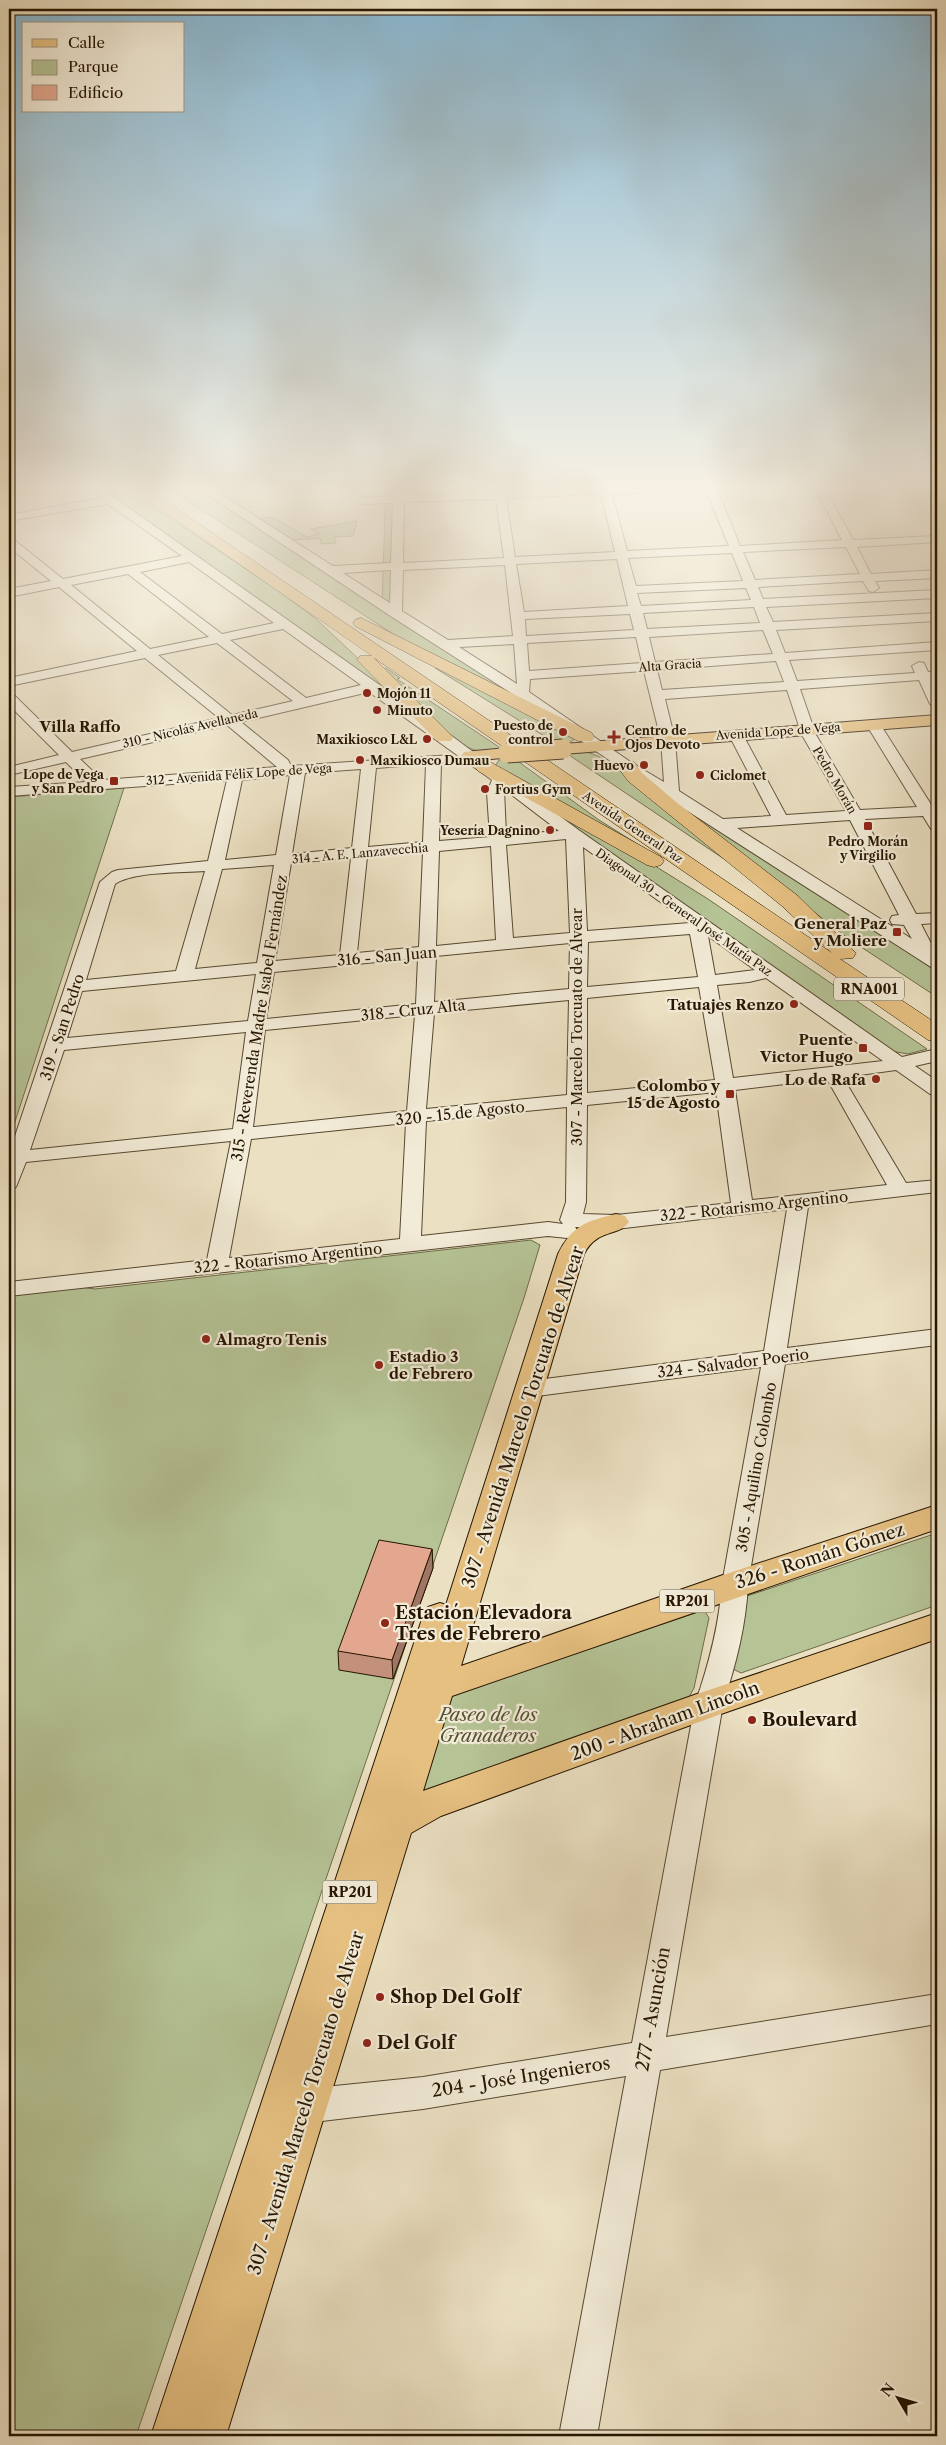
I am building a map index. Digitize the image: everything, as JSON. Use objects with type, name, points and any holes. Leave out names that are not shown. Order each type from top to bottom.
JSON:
[{"type":"highway","name":"Avenida General Paz","points":[[307,598],[937,1014]]},
{"type":"highway","name":"Avenida General Paz","points":[[309,598],[802,942],[936,1049]]},
{"type":"highway","points":[[329,612],[444,737]]},
{"type":"highway","points":[[329,612],[590,742]]},
{"type":"highway","points":[[627,766],[635,777],[669,806],[790,901],[846,953]]},
{"type":"highway","points":[[485,768],[802,942]]},
{"type":"main road","name":"Avenida Lope de Vega","points":[[485,768],[507,753],[563,749],[590,742],[668,740],[937,720]]},
{"type":"main road","name":"307 - Avenida Marcelo Torcuato de Alvear","points":[[175,2436],[395,1823],[428,1685],[529,1389],[575,1243],[584,1233],[593,1228],[616,1222]]},
{"type":"main road","name":"307 - Avenida Marcelo Torcuato de Alvear","points":[[202,2436],[294,2102],[428,1685],[569,1225]]},
{"type":"main road","name":"326 - Román Gómez","points":[[428,1685],[459,1681],[735,1584],[937,1517]]},
{"type":"main road","name":"200 - Abraham Lincoln","points":[[395,1823],[428,1805],[709,1704],[937,1626]]},
{"type":"street","points":[[81,598],[292,770]]},
{"type":"street","points":[[166,598],[303,702]]},
{"type":"street","name":"Diagonal 30 - General José María Paz","points":[[247,598],[444,737],[702,926],[768,970],[937,1090]]},
{"type":"street","points":[[372,598],[522,693],[627,766],[934,961]]},
{"type":"street","points":[[382,598],[382,605]]},
{"type":"street","points":[[396,614],[397,598]]},
{"type":"street","points":[[516,598],[521,640],[524,689],[522,693]]},
{"type":"street","points":[[633,598],[668,740],[672,793]]},
{"type":"street","name":"Pedro Morán","points":[[756,598],[769,626],[793,687],[807,729],[856,816],[909,920],[934,961]]},
{"type":"street","points":[[518,616],[859,598]]},
{"type":"street","points":[[879,598],[909,648],[931,676],[937,704]]},
{"type":"street","points":[[446,644],[937,617]]},
{"type":"street","points":[[9,682],[284,625]]},
{"type":"street","name":"Alta Gracia","points":[[523,675],[937,646]]},
{"type":"street","points":[[657,695],[931,676]]},
{"type":"street","name":"310 - Nicolás Avellaneda","points":[[9,770],[372,687]]},
{"type":"street","points":[[9,698],[98,785]]},
{"type":"street","points":[[873,724],[932,810],[937,826]]},
{"type":"street","points":[[736,735],[781,820]]},
{"type":"street","points":[[410,1245],[416,1117],[424,1010],[434,759]]},
{"type":"street","name":"312 - Avenida Félix Lope de Vega","points":[[9,792],[434,759],[485,768]]},
{"type":"street","points":[[348,960],[369,770],[368,764]]},
{"type":"street","points":[[485,768],[495,793],[505,945]]},
{"type":"street","name":"315 - Reverenda Madre Isabel Fernández","points":[[218,1266],[242,1134],[256,1025],[284,859],[292,770]]},
{"type":"street","points":[[184,975],[215,866],[235,778],[240,774]]},
{"type":"street","points":[[720,824],[932,810]]},
{"type":"street","name":"314 - A. E. Lanzavecchia","points":[[118,875],[574,834]]},
{"type":"street","name":"307 - Marcelo Torcuato de Alvear","points":[[569,1225],[576,1202],[579,995],[574,834]]},
{"type":"street","name":"319 - San Pedro","points":[[9,1183],[76,986],[108,882],[118,875]]},
{"type":"street","points":[[870,922],[937,918]]},
{"type":"street","points":[[702,926],[707,981],[725,1085],[742,1207]]},
{"type":"street","name":"316 - San Juan","points":[[76,986],[702,926]]},
{"type":"street","name":"318 - Cruz Alta","points":[[56,1044],[579,995],[749,977],[768,970]]},
{"type":"street","name":"320 - 15 de Agosto","points":[[18,1157],[725,1085],[901,1064],[936,1049]]},
{"type":"street","points":[[834,1072],[838,1086],[900,1190]]},
{"type":"street","name":"322 - Rotarismo Argentino","points":[[9,1289],[410,1245],[569,1225],[616,1222],[937,1186]]},
{"type":"street","name":"305 - Aquilino Colombo","points":[[735,1584],[775,1357],[798,1211],[797,1202]]},
{"type":"street","name":"324 - Salvador Poerio","points":[[529,1389],[937,1337]]},
{"type":"street","name":"277 - Asunción","points":[[578,2436],[709,1704],[724,1659],[735,1584]]},
{"type":"street","name":"204 - José Ingenieros","points":[[294,2102],[423,2093],[937,2009]]},
{"type":"green space","points":[[254,598],[288,598],[315,618],[398,696],[394,697]]},
{"type":"green space","points":[[338,598],[369,598],[537,707],[407,643]]},
{"type":"green space","points":[[382,598],[396,598],[396,614],[382,605]]},
{"type":"green space","points":[[439,667],[575,739],[569,743],[557,744],[435,668]]},
{"type":"green space","points":[[386,668],[400,678],[397,679],[502,749],[478,751],[452,737],[426,715],[382,669]]},
{"type":"green space","points":[[587,752],[598,756],[626,775],[736,867],[566,753]]},
{"type":"green space","points":[[512,757],[599,820],[663,860],[661,861],[495,766],[499,760]]},
{"type":"green space","points":[[124,788],[9,1140],[9,797]]},
{"type":"green space","points":[[522,793],[623,846],[708,899],[927,1049],[908,1054],[891,1051]]},
{"type":"green space","points":[[671,799],[817,890],[937,972],[937,997],[852,941],[747,861]]},
{"type":"green space","points":[[531,1240],[540,1245],[524,1298],[136,2436],[9,2436],[9,1296],[80,1287],[95,1289]]},
{"type":"green space","points":[[937,1533],[937,1605],[741,1673],[729,1667],[747,1596]]},
{"type":"green space","name":"Paseo de los Granaderos","points":[[701,1611],[706,1613],[709,1618],[694,1688],[689,1697],[421,1792],[448,1695]]},
{"type":"building","name":"Estación Elevadora Tres de Febrero","points":[[379,1540],[432,1549],[392,1660],[338,1651]]},
{"type":"place","name":"Mojón 11","points":[[367,693]]},
{"type":"place","name":"Minuto","points":[[377,710]]},
{"type":"place","name":"Puesto de control","points":[[563,732]]},
{"type":"place","name":"Centro de Ojos Devoto","points":[[614,737]]},
{"type":"place","name":"Maxikiosco L&L","points":[[427,739]]},
{"type":"place","name":"Maxikiosco Dumau","points":[[360,760]]},
{"type":"place","name":"Huevo","points":[[644,765]]},
{"type":"place","name":"Ciclomet","points":[[700,775]]},
{"type":"place","name":"Lope de Vega y San Pedro","points":[[114,781]]},
{"type":"place","name":"Fortius Gym","points":[[485,789]]},
{"type":"place","name":"Pedro Morán y Virgilio","points":[[868,826]]},
{"type":"place","name":"Yesería Dagnino","points":[[550,830]]},
{"type":"place","name":"General Paz y Moliere","points":[[897,932]]},
{"type":"place","name":"Tatuajes Renzo","points":[[794,1004]]},
{"type":"place","name":"Puente Victor Hugo","points":[[863,1048]]},
{"type":"place","name":"Lo de Rafa","points":[[876,1079]]},
{"type":"place","name":"Colombo y 15 de Agosto","points":[[730,1094]]},
{"type":"place","name":"Almagro Tenis","points":[[206,1339]]},
{"type":"place","name":"Estadio 3 de Febrero","points":[[379,1365]]},
{"type":"place","name":"Estación Elevadora Tres de Febrero","points":[[385,1623]]},
{"type":"place","name":"Boulevard","points":[[752,1720]]},
{"type":"place","name":"Shop Del Golf","points":[[380,1997]]},
{"type":"place","name":"Del Golf","points":[[367,2043]]},
{"type":"district","name":"Villa Raffo","points":[[80,726]]}]
